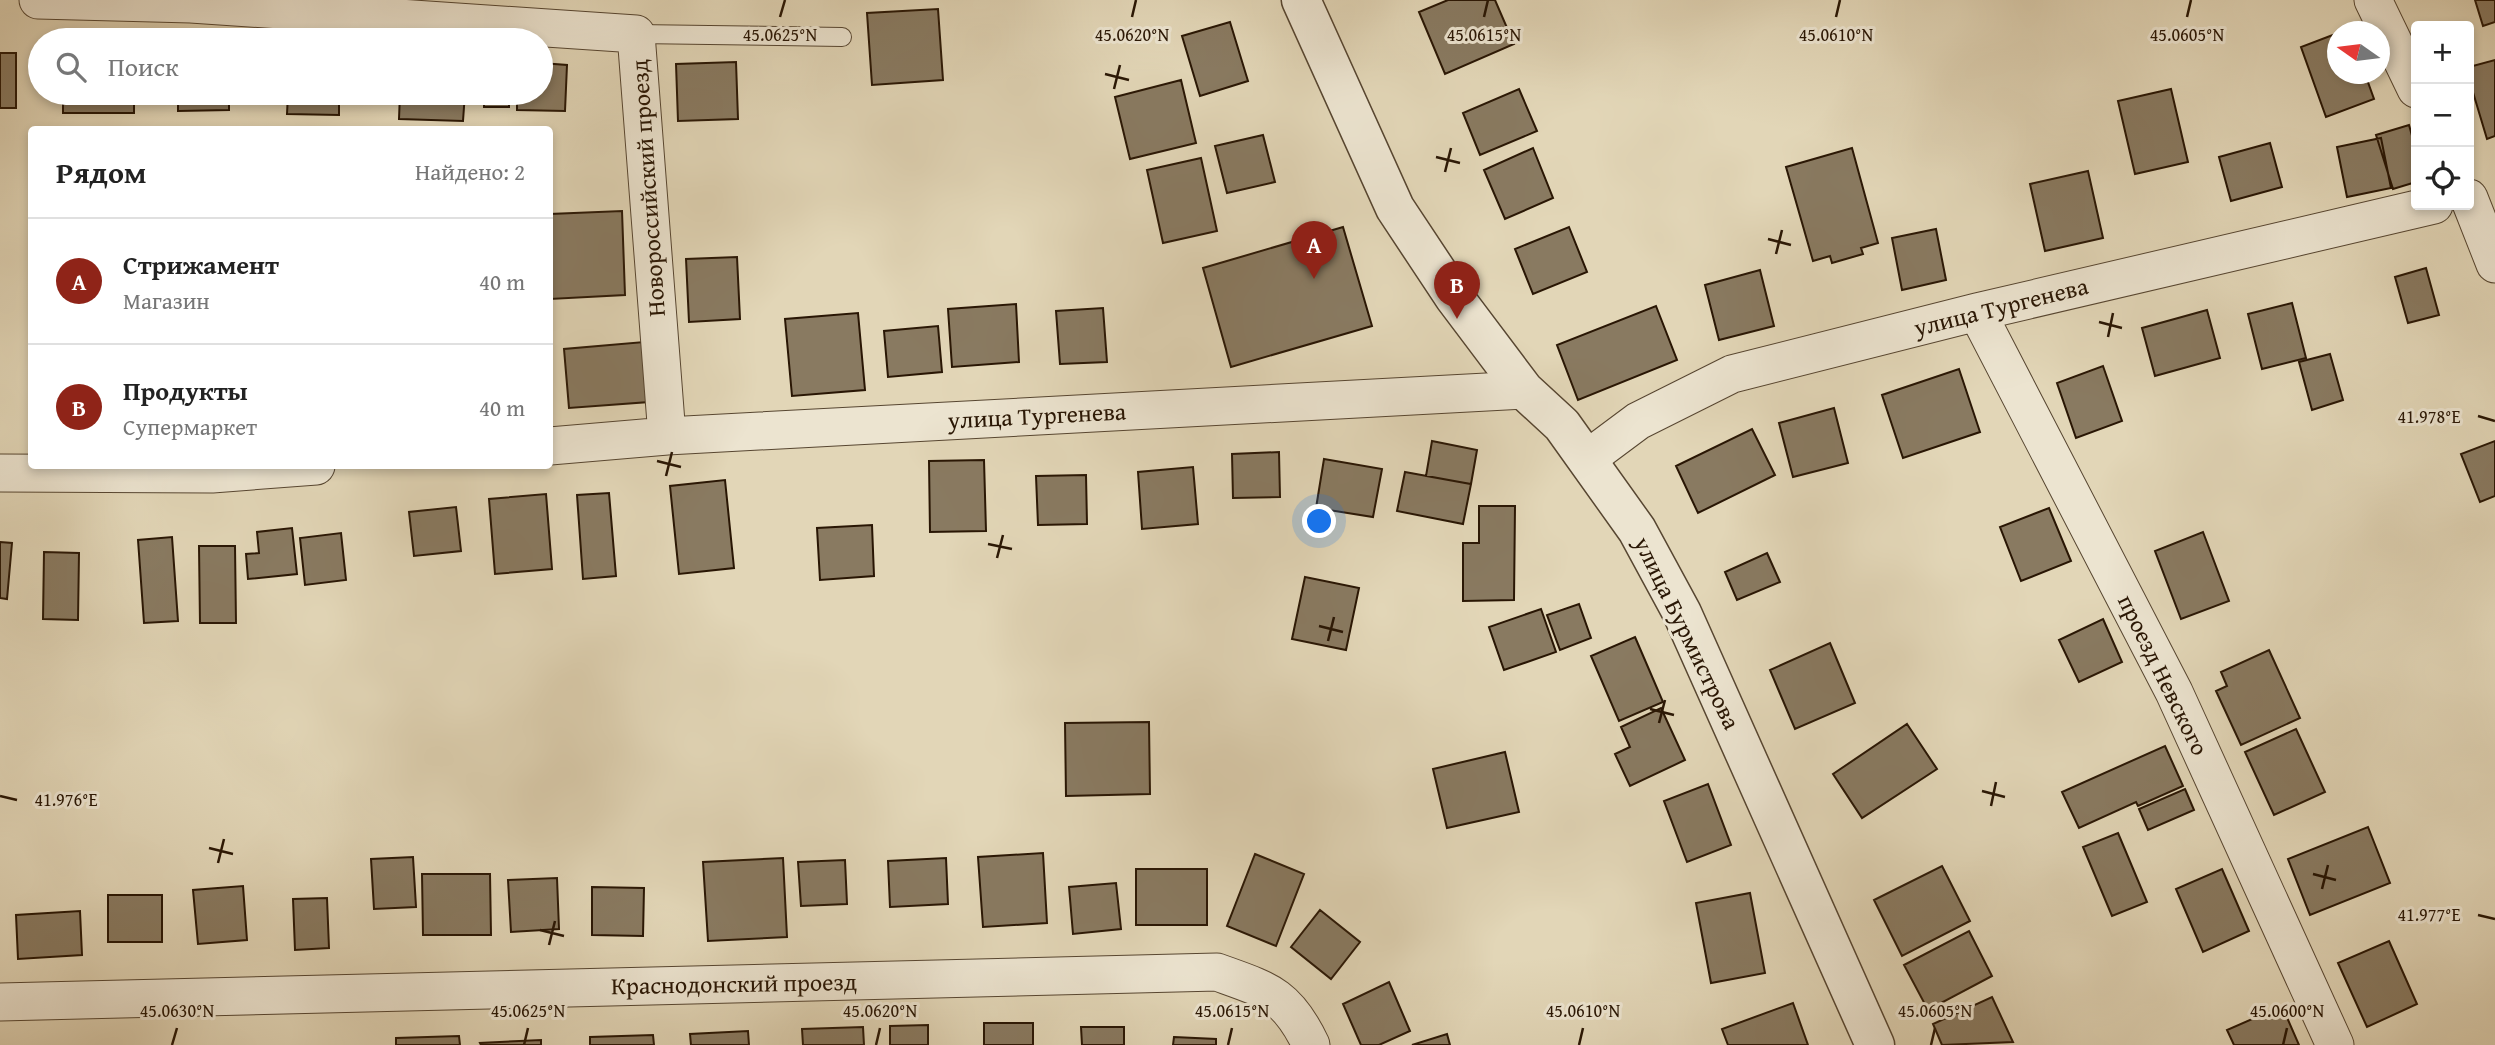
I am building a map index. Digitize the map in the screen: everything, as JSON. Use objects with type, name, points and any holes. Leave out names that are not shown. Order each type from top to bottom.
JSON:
[{"type":"street","name":"Новороссийский проезд","points":[[38,0],[191,2],[553,28]]},
{"type":"street","name":"улица Бурмистрова","points":[[1301,0],[1395,208],[1454,297],[1524,390],[1562,425],[1637,530],[1682,613],[1875,1045]]},
{"type":"street","points":[[2373,0],[2414,84]]},
{"type":"street","name":"Новороссийский проезд","points":[[553,28],[636,34],[667,436]]},
{"type":"street","points":[[2474,196],[2495,190]]},
{"type":"street","name":"улица Тургенева","points":[[1587,459],[1638,421],[1732,374],[1977,312],[2413,210]]},
{"type":"street","points":[[2474,210],[2495,264]]},
{"type":"street","name":"проезд Невского","points":[[1977,312],[2174,692],[2335,1045]]},
{"type":"street","name":"улица Тургенева","points":[[553,446],[667,436],[1524,390]]},
{"type":"street","points":[[0,473],[212,474],[277,469]]},
{"type":"street","name":"Краснодонский проезд","points":[[0,1002],[1217,972],[1272,992],[1298,1018],[1311,1045]]},
{"type":"lane","points":[[636,34],[842,37]]},
{"type":"building","points":[[1448,0],[1495,0],[1514,44],[1445,74],[1419,12]]},
{"type":"building","points":[[2475,0],[2495,0],[2495,22],[2483,26]]},
{"type":"building","points":[[938,9],[943,80],[872,85],[867,13]]},
{"type":"building","points":[[1230,22],[1248,81],[1200,96],[1182,36]]},
{"type":"building","points":[[2327,37],[2327,84],[2369,84],[2374,99],[2326,117],[2301,47]]},
{"type":"building","points":[[0,53],[16,53],[16,108],[0,108]]},
{"type":"building","points":[[2495,60],[2495,136],[2487,139],[2474,96],[2474,66]]},
{"type":"building","points":[[736,62],[738,119],[678,121],[676,64]]},
{"type":"building","points":[[553,64],[567,65],[565,111],[517,110],[517,105],[553,105]]},
{"type":"building","points":[[1181,80],[1196,143],[1130,159],[1115,97]]},
{"type":"building","points":[[1519,89],[1537,131],[1480,155],[1463,113]]},
{"type":"building","points":[[2171,89],[2188,162],[2135,174],[2118,101]]},
{"type":"building","points":[[63,105],[134,105],[134,113],[63,113]]},
{"type":"building","points":[[178,105],[229,105],[229,110],[178,111]]},
{"type":"building","points":[[287,105],[339,105],[339,115],[287,114]]},
{"type":"building","points":[[400,105],[464,105],[463,121],[399,119]]},
{"type":"building","points":[[484,105],[509,105],[509,107]]},
{"type":"building","points":[[2409,125],[2411,184],[2393,189],[2376,135]]},
{"type":"building","points":[[1263,135],[1275,182],[1227,193],[1215,146]]},
{"type":"building","points":[[2381,138],[2391,188],[2347,197],[2337,147]]},
{"type":"building","points":[[2270,143],[2282,187],[2231,201],[2219,157]]},
{"type":"building","points":[[1533,148],[1553,198],[1505,219],[1484,170]]},
{"type":"building","points":[[1852,148],[1878,243],[1861,248],[1863,254],[1832,263],[1830,256],[1813,261],[1786,167]]},
{"type":"building","points":[[1201,158],[1217,231],[1163,243],[1147,170]]},
{"type":"building","points":[[2088,171],[2103,238],[2045,251],[2030,184]]},
{"type":"building","points":[[622,211],[625,295],[553,299],[553,214]]},
{"type":"building","points":[[1343,227],[1372,326],[1231,367],[1203,268]]},
{"type":"building","points":[[1569,227],[1587,272],[1533,294],[1515,249]]},
{"type":"building","points":[[1936,229],[1946,280],[1902,290],[1892,238]]},
{"type":"building","points":[[737,257],[740,319],[689,322],[686,259]]},
{"type":"building","points":[[2426,268],[2439,315],[2408,323],[2395,277]]},
{"type":"building","points":[[1760,270],[1774,326],[1719,340],[1705,285]]},
{"type":"building","points":[[2292,303],[2306,358],[2262,369],[2248,314]]},
{"type":"building","points":[[1016,304],[1019,362],[952,367],[948,309]]},
{"type":"building","points":[[1656,306],[1677,360],[1578,400],[1557,345]]},
{"type":"building","points":[[1103,308],[1107,362],[1060,364],[1056,311]]},
{"type":"building","points":[[2207,310],[2220,358],[2155,376],[2142,328]]},
{"type":"building","points":[[858,313],[865,390],[792,396],[785,319]]},
{"type":"building","points":[[938,326],[942,372],[888,377],[884,331]]},
{"type":"building","points":[[644,342],[649,402],[569,408],[564,349]]},
{"type":"building","points":[[2330,354],[2343,400],[2312,410],[2299,362]]},
{"type":"building","points":[[2103,366],[2122,421],[2076,438],[2057,383]]},
{"type":"building","points":[[1959,369],[1980,432],[1903,458],[1882,395]]},
{"type":"building","points":[[1834,408],[1848,463],[1793,477],[1779,423]]},
{"type":"building","points":[[1752,429],[1775,475],[1698,513],[1676,466]]},
{"type":"building","points":[[1432,441],[1477,450],[1471,484],[1426,476]]},
{"type":"building","points":[[2495,441],[2495,496],[2480,502],[2461,454]]},
{"type":"building","points":[[1279,452],[1280,497],[1233,498],[1232,454]]},
{"type":"building","points":[[1324,459],[1382,469],[1373,517],[1316,508]]},
{"type":"building","points":[[984,460],[986,531],[930,532],[929,461]]},
{"type":"building","points":[[1193,467],[1198,524],[1142,529],[1138,472]]},
{"type":"building","points":[[1405,472],[1471,484],[1463,524],[1397,511]]},
{"type":"building","points":[[1086,475],[1087,524],[1038,525],[1036,476]]},
{"type":"building","points":[[725,480],[734,568],[679,574],[670,486]]},
{"type":"building","points":[[609,493],[616,576],[583,579],[577,495]]},
{"type":"building","points":[[546,494],[552,569],[495,574],[489,499]]},
{"type":"building","points":[[1479,506],[1515,506],[1514,600],[1463,601],[1463,543],[1479,543]]},
{"type":"building","points":[[456,507],[461,551],[414,556],[409,512]]},
{"type":"building","points":[[2049,508],[2071,561],[2021,581],[2000,527]]},
{"type":"building","points":[[872,525],[874,576],[820,580],[817,528]]},
{"type":"building","points":[[292,528],[297,574],[248,579],[246,554],[259,553],[257,532]]},
{"type":"building","points":[[2203,532],[2229,601],[2181,619],[2155,551]]},
{"type":"building","points":[[341,533],[346,580],[305,585],[300,538]]},
{"type":"building","points":[[172,537],[178,621],[144,623],[138,540]]},
{"type":"building","points":[[0,542],[12,543],[7,599],[0,598]]},
{"type":"building","points":[[199,546],[235,546],[236,623],[200,623]]},
{"type":"building","points":[[44,552],[79,553],[78,620],[43,619]]},
{"type":"building","points":[[1767,553],[1780,582],[1737,600],[1725,572]]},
{"type":"building","points":[[1305,577],[1359,588],[1346,650],[1292,639]]},
{"type":"building","points":[[1579,604],[1591,638],[1560,650],[1547,615]]},
{"type":"building","points":[[1541,609],[1556,652],[1504,670],[1489,627]]},
{"type":"building","points":[[2103,619],[2122,662],[2079,682],[2059,640]]},
{"type":"building","points":[[1635,637],[1663,702],[1619,721],[1591,656]]},
{"type":"building","points":[[1830,643],[1855,703],[1795,729],[1770,670]]},
{"type":"building","points":[[2269,650],[2300,718],[2241,745],[2216,691],[2227,686],[2221,672]]},
{"type":"building","points":[[1661,708],[1685,760],[1630,786],[1615,754],[1630,747],[1621,727]]},
{"type":"building","points":[[1149,722],[1150,794],[1066,796],[1065,723]]},
{"type":"building","points":[[1907,724],[1937,769],[1862,818],[1833,774]]},
{"type":"building","points":[[2296,729],[2325,792],[2274,815],[2245,752]]},
{"type":"building","points":[[2165,746],[2183,786],[2138,806],[2136,802],[2079,828],[2062,792]]},
{"type":"building","points":[[1505,752],[1519,812],[1447,828],[1433,769]]},
{"type":"building","points":[[1708,784],[1731,845],[1687,862],[1664,801]]},
{"type":"building","points":[[2185,789],[2194,810],[2148,830],[2139,809]]},
{"type":"building","points":[[2368,827],[2390,883],[2310,915],[2288,859]]},
{"type":"building","points":[[2118,833],[2147,902],[2112,916],[2083,847]]},
{"type":"building","points":[[1043,853],[1047,923],[983,927],[978,857]]},
{"type":"building","points":[[1255,854],[1304,874],[1276,946],[1227,926]]},
{"type":"building","points":[[413,857],[416,907],[374,909],[371,859]]},
{"type":"building","points":[[783,858],[787,937],[708,941],[703,862]]},
{"type":"building","points":[[946,858],[948,904],[890,907],[888,861]]},
{"type":"building","points":[[845,860],[847,904],[801,906],[798,862]]},
{"type":"building","points":[[1942,866],[1970,921],[1902,956],[1874,900]]},
{"type":"building","points":[[1136,869],[1207,869],[1207,925],[1136,925]]},
{"type":"building","points":[[2222,869],[2249,931],[2203,952],[2176,889]]},
{"type":"building","points":[[422,874],[490,874],[491,935],[423,935]]},
{"type":"building","points":[[557,878],[559,929],[511,932],[508,880]]},
{"type":"building","points":[[1116,883],[1121,929],[1073,934],[1069,887]]},
{"type":"building","points":[[243,886],[247,940],[198,944],[193,890]]},
{"type":"building","points":[[592,887],[644,888],[643,936],[592,935]]},
{"type":"building","points":[[1750,893],[1765,973],[1711,983],[1696,903]]},
{"type":"building","points":[[108,895],[162,895],[162,942],[108,942]]},
{"type":"building","points":[[327,898],[329,948],[295,950],[293,899]]},
{"type":"building","points":[[1320,910],[1360,942],[1331,979],[1291,947]]},
{"type":"building","points":[[80,911],[82,955],[18,959],[16,915]]},
{"type":"building","points":[[1969,931],[1992,976],[1928,1010],[1904,965]]},
{"type":"building","points":[[2389,941],[2417,1004],[2367,1027],[2338,963]]},
{"type":"building","points":[[1389,982],[1410,1031],[1379,1045],[1361,1045],[1343,1004]]},
{"type":"building","points":[[1992,997],[2013,1042],[1942,1045],[1933,1024]]},
{"type":"building","points":[[1793,1003],[1808,1045],[1728,1045],[1722,1029]]},
{"type":"building","points":[[2282,1006],[2299,1045],[2234,1045],[2227,1030]]},
{"type":"building","points":[[984,1023],[1033,1023],[1033,1045],[984,1045]]},
{"type":"building","points":[[928,1025],[928,1045],[890,1045],[890,1026]]},
{"type":"building","points":[[863,1027],[864,1045],[803,1045],[802,1029]]},
{"type":"building","points":[[1081,1027],[1124,1027],[1124,1045],[1082,1045]]},
{"type":"building","points":[[748,1031],[749,1045],[691,1045],[690,1034]]},
{"type":"building","points":[[1447,1034],[1450,1045],[1412,1045]]},
{"type":"building","points":[[653,1035],[654,1045],[590,1045],[590,1037]]},
{"type":"building","points":[[459,1036],[460,1045],[396,1045],[396,1038]]},
{"type":"building","points":[[1174,1037],[1216,1039],[1216,1045],[1173,1045]]},
{"type":"building","points":[[541,1040],[541,1045],[480,1043]]},
{"type":"place","name":"Стрижамент","points":[[1314,279]]},
{"type":"place","name":"Продукты","points":[[1457,319]]}]
